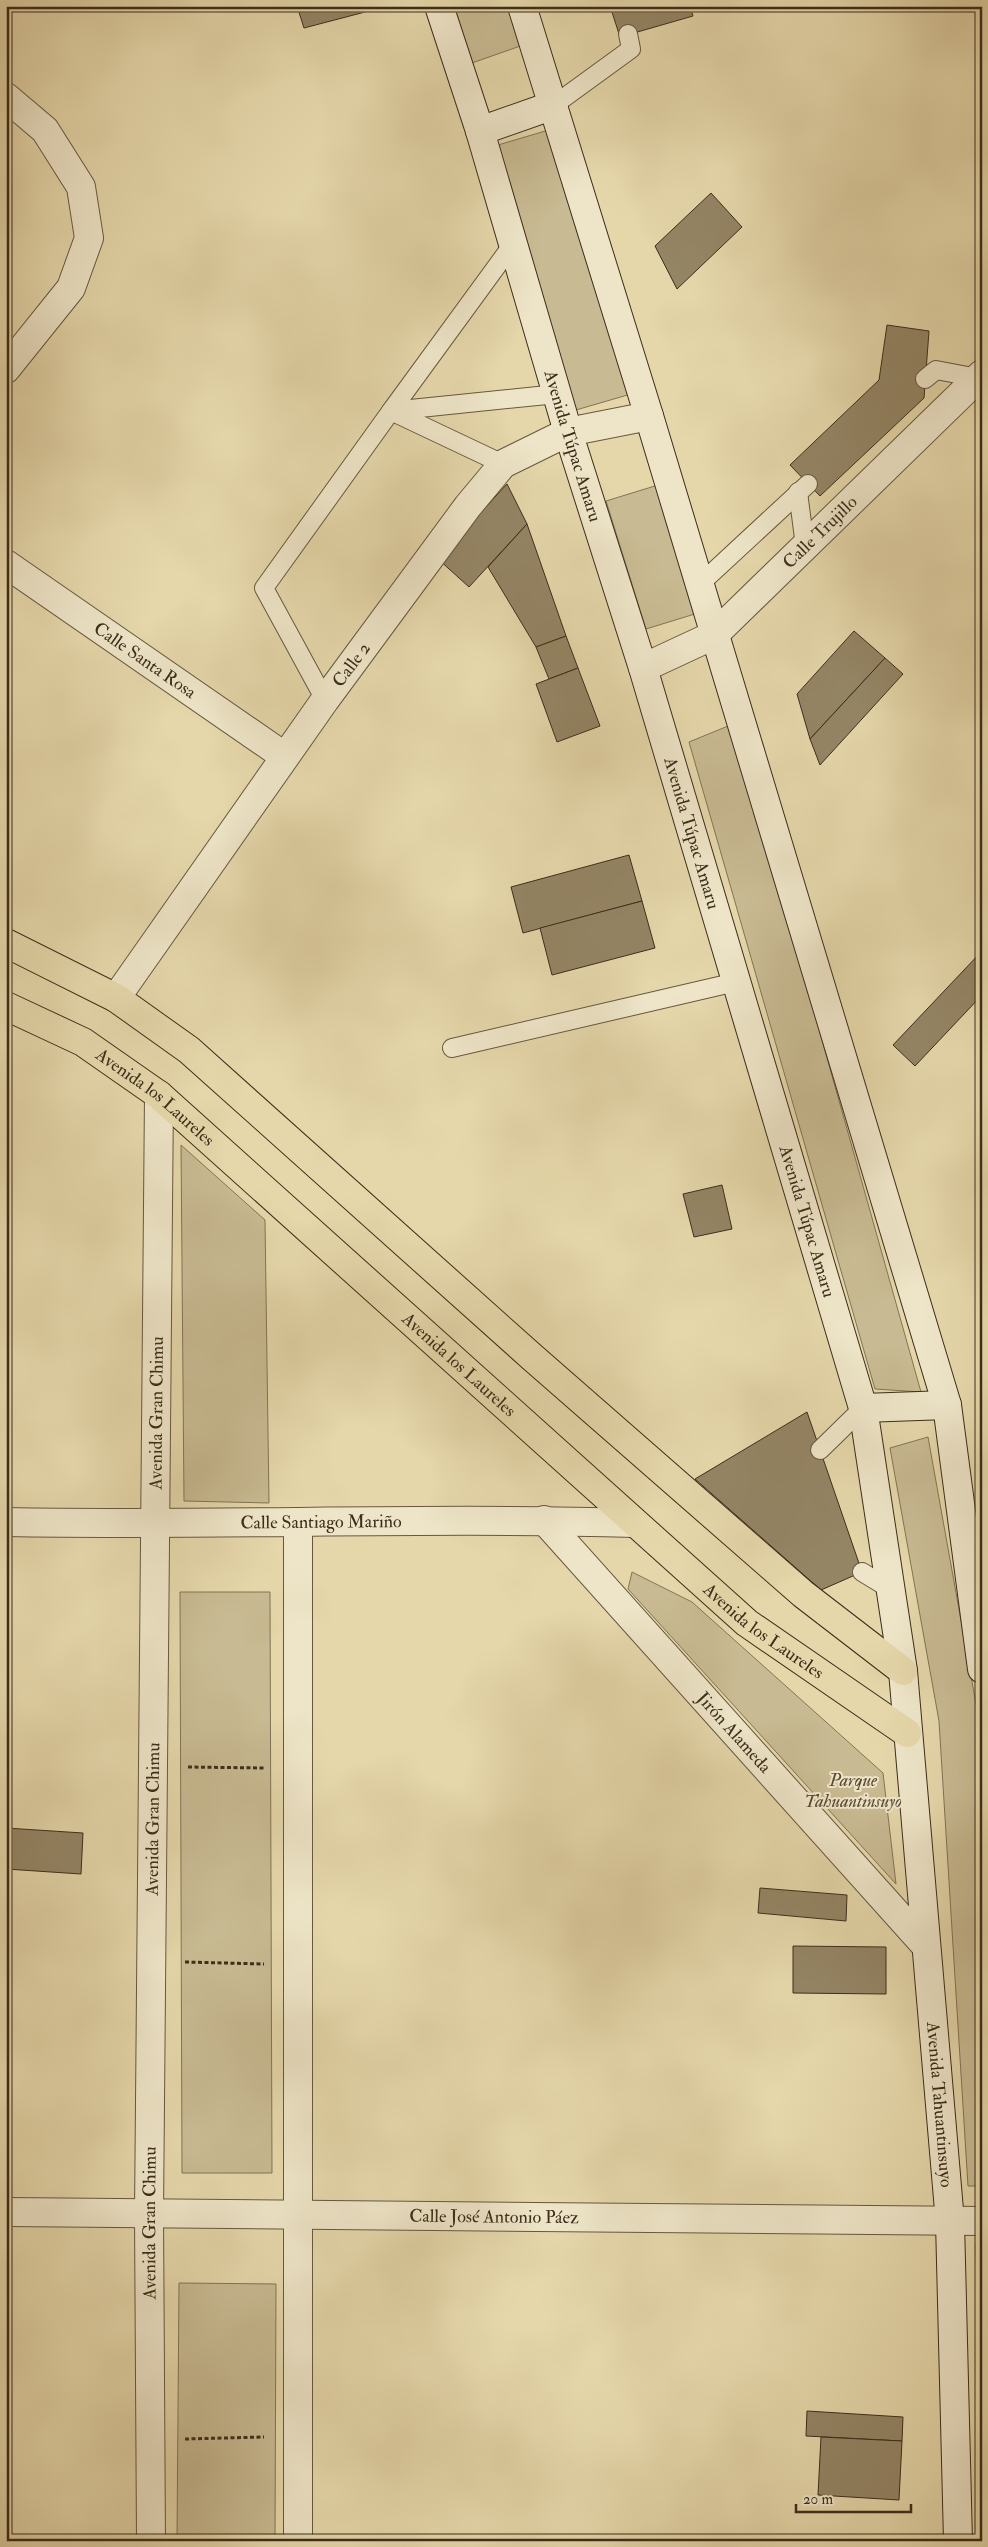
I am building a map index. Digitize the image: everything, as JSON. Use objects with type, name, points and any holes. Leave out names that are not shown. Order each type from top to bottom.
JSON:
[{"type":"main road","points":[[6,943],[116,998],[189,1050],[532,1357],[781,1575],[903,1671]]},
{"type":"main road","name":"Avenida los Laureles","points":[[6,1006],[83,1042],[159,1095],[747,1623],[907,1733]]},
{"type":"street","name":"Avenida Túpac Amaru","points":[[439,6],[480,132],[568,432],[643,668],[863,1408],[903,1671]]},
{"type":"street","points":[[522,6],[649,416],[947,1405],[982,1669]]},
{"type":"street","points":[[6,97],[45,130],[81,186],[89,238],[71,288],[6,369]]},
{"type":"street","points":[[480,132],[554,105]]},
{"type":"street","name":"Calle Trujillo","points":[[643,668],[714,634],[980,376]]},
{"type":"street","name":"Calle 2","points":[[116,998],[284,756],[468,506],[503,464],[568,432],[649,416]]},
{"type":"street","name":"Calle Santa Rosa","points":[[6,564],[284,756]]},
{"type":"street","name":"Avenida Gran Chimu","points":[[151,2541],[149,2214],[159,1095]]},
{"type":"street","points":[[863,1408],[947,1405]]},
{"type":"street","name":"Calle Santiago Mariño","points":[[6,1522],[155,1525],[544,1520],[635,1523]]},
{"type":"street","name":"Jirón Alameda","points":[[544,1520],[925,1945]]},
{"type":"street","points":[[298,1524],[296,2215],[298,2541]]},
{"type":"street","name":"Avenida Tahuantinsuyo","points":[[903,1671],[950,2222],[958,2541]]},
{"type":"street","name":"Calle José Antonio Páez","points":[[6,2212],[982,2221]]},
{"type":"lane","points":[[554,105],[631,48],[628,34]]},
{"type":"lane","points":[[325,700],[264,588],[513,244]]},
{"type":"lane","points":[[925,379],[936,370],[980,376]]},
{"type":"lane","points":[[391,411],[557,394]]},
{"type":"lane","points":[[391,411],[503,464]]},
{"type":"lane","points":[[700,584],[803,488],[805,546]]},
{"type":"lane","points":[[452,1048],[736,982]]},
{"type":"lane","points":[[820,1450],[863,1408]]},
{"type":"lane","points":[[862,1572],[890,1589]]},
{"type":"path","points":[[153,1767],[297,1768]]},
{"type":"path","points":[[152,1961],[297,1964]]},
{"type":"path","points":[[151,2440],[297,2436]]},
{"type":"green space","points":[[454,6],[514,6],[526,44],[472,63]]},
{"type":"green space","points":[[552,129],[631,394],[576,410],[498,145]]},
{"type":"green space","points":[[658,485],[698,613],[646,629],[606,501]]},
{"type":"green space","points":[[733,724],[921,1392],[875,1389],[689,742]]},
{"type":"green space","points":[[181,1145],[265,1220],[269,1503],[184,1501]]},
{"type":"green space","points":[[928,1437],[978,1715],[982,1771],[982,2186],[968,2186],[939,1721],[890,1448]]},
{"type":"green space","name":"Parque Tahuantinsuyo","points":[[632,1572],[692,1602],[883,1773],[896,1884],[628,1589]]},
{"type":"green space","points":[[180,1592],[270,1592],[272,2173],[182,2173]]},
{"type":"green space","points":[[976,2244],[982,2244],[982,2541]]},
{"type":"green space","points":[[179,2283],[276,2284],[275,2541],[177,2541]]},
{"type":"building","points":[[297,6],[363,6],[365,12],[304,28]]},
{"type":"building","points":[[610,6],[690,6],[693,16],[620,37]]},
{"type":"building","points":[[711,193],[742,227],[677,289],[655,246]]},
{"type":"building","points":[[887,325],[929,331],[924,398],[820,496],[790,465],[879,380]]},
{"type":"building","points":[[507,484],[527,524],[469,587],[438,559]]},
{"type":"building","points":[[527,524],[566,636],[536,647],[488,567]]},
{"type":"building","points":[[854,631],[885,658],[810,739],[797,694]]},
{"type":"building","points":[[566,636],[578,668],[549,679],[536,647]]},
{"type":"building","points":[[885,658],[903,674],[820,765],[810,739]]},
{"type":"building","points":[[578,668],[600,726],[557,742],[536,684]]},
{"type":"building","points":[[629,855],[642,901],[523,933],[511,887]]},
{"type":"building","points":[[642,901],[655,948],[552,975],[540,928]]},
{"type":"building","points":[[982,951],[982,995],[915,1066],[893,1045]]},
{"type":"building","points":[[722,1185],[732,1229],[694,1237],[683,1194]]},
{"type":"building","points":[[807,1412],[862,1572],[821,1590],[695,1479]]},
{"type":"building","points":[[6,1828],[83,1833],[81,1874],[6,1869]]},
{"type":"building","points":[[760,1888],[847,1895],[846,1921],[758,1913]]},
{"type":"building","points":[[793,1946],[886,1947],[886,1994],[793,1993]]},
{"type":"building","points":[[807,2411],[903,2417],[902,2441],[806,2436]]},
{"type":"building","points":[[821,2437],[902,2441],[899,2500],[818,2495]]}]
